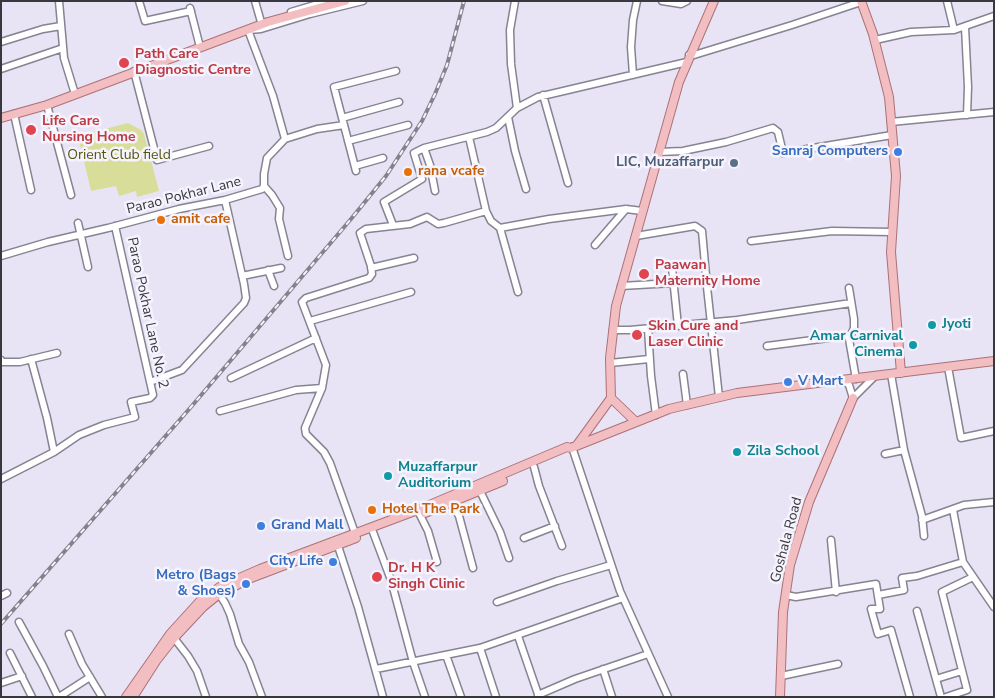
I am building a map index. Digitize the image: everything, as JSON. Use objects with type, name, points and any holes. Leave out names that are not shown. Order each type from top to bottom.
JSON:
[{"type":"main road","points":[[1,118],[48,105],[255,26],[345,1]]},
{"type":"main road","points":[[133,697],[156,661],[174,638],[189,621],[219,594],[251,578],[451,503],[570,451],[610,398],[610,363],[616,306],[679,82],[714,2],[707,1]]},
{"type":"main road","points":[[861,2],[874,40],[889,97],[896,176],[891,252],[901,373]]},
{"type":"main road","points":[[126,697],[170,634],[200,601],[221,586],[260,569],[415,511],[567,447],[656,414],[737,393],[994,361]]},
{"type":"main road","points":[[610,398],[636,422]]},
{"type":"main road","name":"Goshala Road","points":[[780,697],[783,612],[790,565],[809,502],[853,398]]},
{"type":"street","points":[[59,1],[64,58],[74,94]]},
{"type":"street","points":[[139,1],[145,21],[190,9],[200,47]]},
{"type":"street","points":[[254,1],[255,26],[272,96],[285,139]]},
{"type":"street","points":[[328,1],[255,26],[252,31],[363,1]]},
{"type":"street","points":[[516,1],[510,30],[511,64],[517,108]]},
{"type":"street","points":[[633,75],[631,47],[633,20],[637,1]]},
{"type":"street","points":[[662,1],[681,4],[687,1]]},
{"type":"street","points":[[714,2],[719,1]]},
{"type":"street","points":[[946,1],[954,30]]},
{"type":"street","points":[[393,225],[384,202],[422,179],[414,153],[424,148],[496,128],[517,108],[542,96],[633,75],[688,59],[694,55],[792,26],[861,2]]},
{"type":"street","points":[[874,40],[911,32],[954,30],[994,16]]},
{"type":"street","points":[[1,42],[43,28],[61,26]]},
{"type":"street","points":[[965,27],[968,87],[967,115]]},
{"type":"street","points":[[1,69],[63,48]]},
{"type":"street","points":[[134,71],[157,160],[209,146]]},
{"type":"street","points":[[383,158],[355,168],[334,87],[396,71]]},
{"type":"street","points":[[542,96],[568,183]]},
{"type":"street","points":[[288,256],[279,219],[280,208],[264,186],[267,158],[285,139],[399,102]]},
{"type":"street","points":[[48,105],[70,195]]},
{"type":"street","points":[[891,122],[994,112]]},
{"type":"street","points":[[14,114],[31,190]]},
{"type":"street","points":[[508,117],[515,152],[526,189]]},
{"type":"street","points":[[348,141],[408,125]]},
{"type":"street","points":[[659,152],[689,150],[726,142],[773,128],[778,132],[783,152],[892,135]]},
{"type":"street","points":[[469,137],[486,211],[491,222],[500,228],[518,292]]},
{"type":"street","points":[[424,148],[430,165],[435,191]]},
{"type":"street","name":"Parao Pokhar Lane","points":[[1,256],[178,209],[225,200],[262,189],[264,186]]},
{"type":"street","points":[[150,382],[182,370],[241,309],[246,298],[225,200]]},
{"type":"street","points":[[500,228],[549,219],[626,209],[642,211]]},
{"type":"street","points":[[595,245],[626,209]]},
{"type":"street","points":[[355,533],[330,463],[324,452],[306,434],[305,428],[322,388],[326,365],[302,302],[306,298],[369,278],[372,274],[371,268],[360,233],[366,229],[410,224],[427,217],[438,224],[486,211]]},
{"type":"street","points":[[78,223],[88,267]]},
{"type":"street","name":"Parao Pokhar Lane No. 2","points":[[54,452],[79,435],[104,425],[134,417],[131,402],[153,395],[115,226]]},
{"type":"street","points":[[636,236],[695,226],[702,231],[719,397]]},
{"type":"street","points":[[751,241],[832,231],[892,232]]},
{"type":"street","points":[[371,268],[414,258]]},
{"type":"street","points":[[242,276],[281,268]]},
{"type":"street","points":[[672,268],[678,326]]},
{"type":"street","points":[[268,270],[274,286]]},
{"type":"street","points":[[621,286],[673,283]]},
{"type":"street","points":[[849,288],[854,319],[854,328],[849,339],[856,379]]},
{"type":"street","points":[[310,320],[412,292]]},
{"type":"street","points":[[613,330],[648,329],[758,318],[851,303]]},
{"type":"street","points":[[648,329],[649,359],[656,414]]},
{"type":"street","points":[[767,346],[851,334]]},
{"type":"street","points":[[231,378],[299,348],[316,338]]},
{"type":"street","points":[[1,360],[2,362],[20,362],[57,353]]},
{"type":"street","points":[[1,479],[54,452],[31,359]]},
{"type":"street","points":[[610,363],[649,359]]},
{"type":"street","points":[[948,367],[961,438],[994,431]]},
{"type":"street","points":[[683,374],[687,405]]},
{"type":"street","points":[[891,374],[904,450],[922,520],[924,536]]},
{"type":"street","points":[[843,380],[849,385],[853,398],[874,376]]},
{"type":"street","points":[[220,410],[296,390],[322,388]]},
{"type":"street","points":[[573,446],[623,598],[668,697]]},
{"type":"street","points":[[885,454],[904,450]]},
{"type":"street","points":[[534,467],[539,486],[562,546]]},
{"type":"street","points":[[480,491],[500,532],[508,558]]},
{"type":"street","points":[[922,520],[964,505],[994,502]]},
{"type":"street","points":[[451,503],[459,516],[473,568]]},
{"type":"street","points":[[953,510],[963,562],[994,607]]},
{"type":"street","points":[[420,515],[428,531],[437,562]]},
{"type":"street","points":[[524,538],[555,526]]},
{"type":"street","points":[[373,532],[391,580],[413,662],[425,697]]},
{"type":"street","points":[[831,540],[836,592]]},
{"type":"street","points":[[338,546],[376,668],[383,697]]},
{"type":"street","points":[[878,595],[904,590],[902,578],[917,576],[963,562]]},
{"type":"street","points":[[497,602],[611,565]]},
{"type":"street","points":[[946,697],[967,690],[942,592],[973,577]]},
{"type":"street","points":[[786,595],[796,598],[876,584],[880,609],[871,609],[878,634],[891,630],[910,697]]},
{"type":"street","points":[[219,594],[225,603],[239,644],[249,662],[262,697]]},
{"type":"street","points":[[376,668],[480,648],[623,598]]},
{"type":"street","points":[[917,611],[941,697]]},
{"type":"street","points":[[19,622],[59,697],[90,677]]},
{"type":"street","points":[[69,634],[102,697]]},
{"type":"street","points":[[518,636],[538,696],[575,679],[648,654]]},
{"type":"street","points":[[174,638],[197,671],[206,697]]},
{"type":"street","points":[[480,648],[496,697]]},
{"type":"street","points":[[10,653],[32,697]]},
{"type":"street","points":[[446,656],[461,697]]},
{"type":"street","points":[[781,676],[838,664]]},
{"type":"street","points":[[603,669],[612,697]]},
{"type":"street","points":[[936,679],[962,671]]},
{"type":"street","points":[[1,684],[22,676]]},
{"type":"green space","name":"Orient Club field","points":[[128,123],[141,130],[144,134],[159,191],[137,197],[136,191],[119,196],[116,186],[91,191],[78,136]]},
{"type":"railway","points":[[1,624],[191,407],[386,176],[422,121],[435,94],[447,65],[464,1]]},
{"type":"place","name":"Path Care Diagnostic Centre","points":[[124,63]]},
{"type":"place","name":"Life Care Nursing Home","points":[[31,130]]},
{"type":"place","name":"Sanraj Computers","points":[[898,152]]},
{"type":"place","name":"LIC, Muzaffarpur","points":[[734,163]]},
{"type":"place","name":"rana vcafe","points":[[408,172]]},
{"type":"place","name":"amit cafe","points":[[161,220]]},
{"type":"place","name":"Paawan Maternity Home","points":[[644,274]]},
{"type":"place","name":"Jyoti","points":[[932,325]]},
{"type":"place","name":"Skin Cure and Laser Clinic","points":[[637,335]]},
{"type":"place","name":"Amar Carnival Cinema","points":[[913,345]]},
{"type":"place","name":"V Mart","points":[[788,382]]},
{"type":"place","name":"Zila School","points":[[737,452]]},
{"type":"place","name":"Muzaffarpur Auditorium","points":[[388,476]]},
{"type":"place","name":"Hotel The Park","points":[[372,510]]},
{"type":"place","name":"Grand Mall","points":[[261,526]]},
{"type":"place","name":"City Life","points":[[333,562]]},
{"type":"place","name":"Dr. H K Singh Clinic","points":[[377,577]]},
{"type":"place","name":"Metro (Bags & Shoes)","points":[[246,584]]}]
